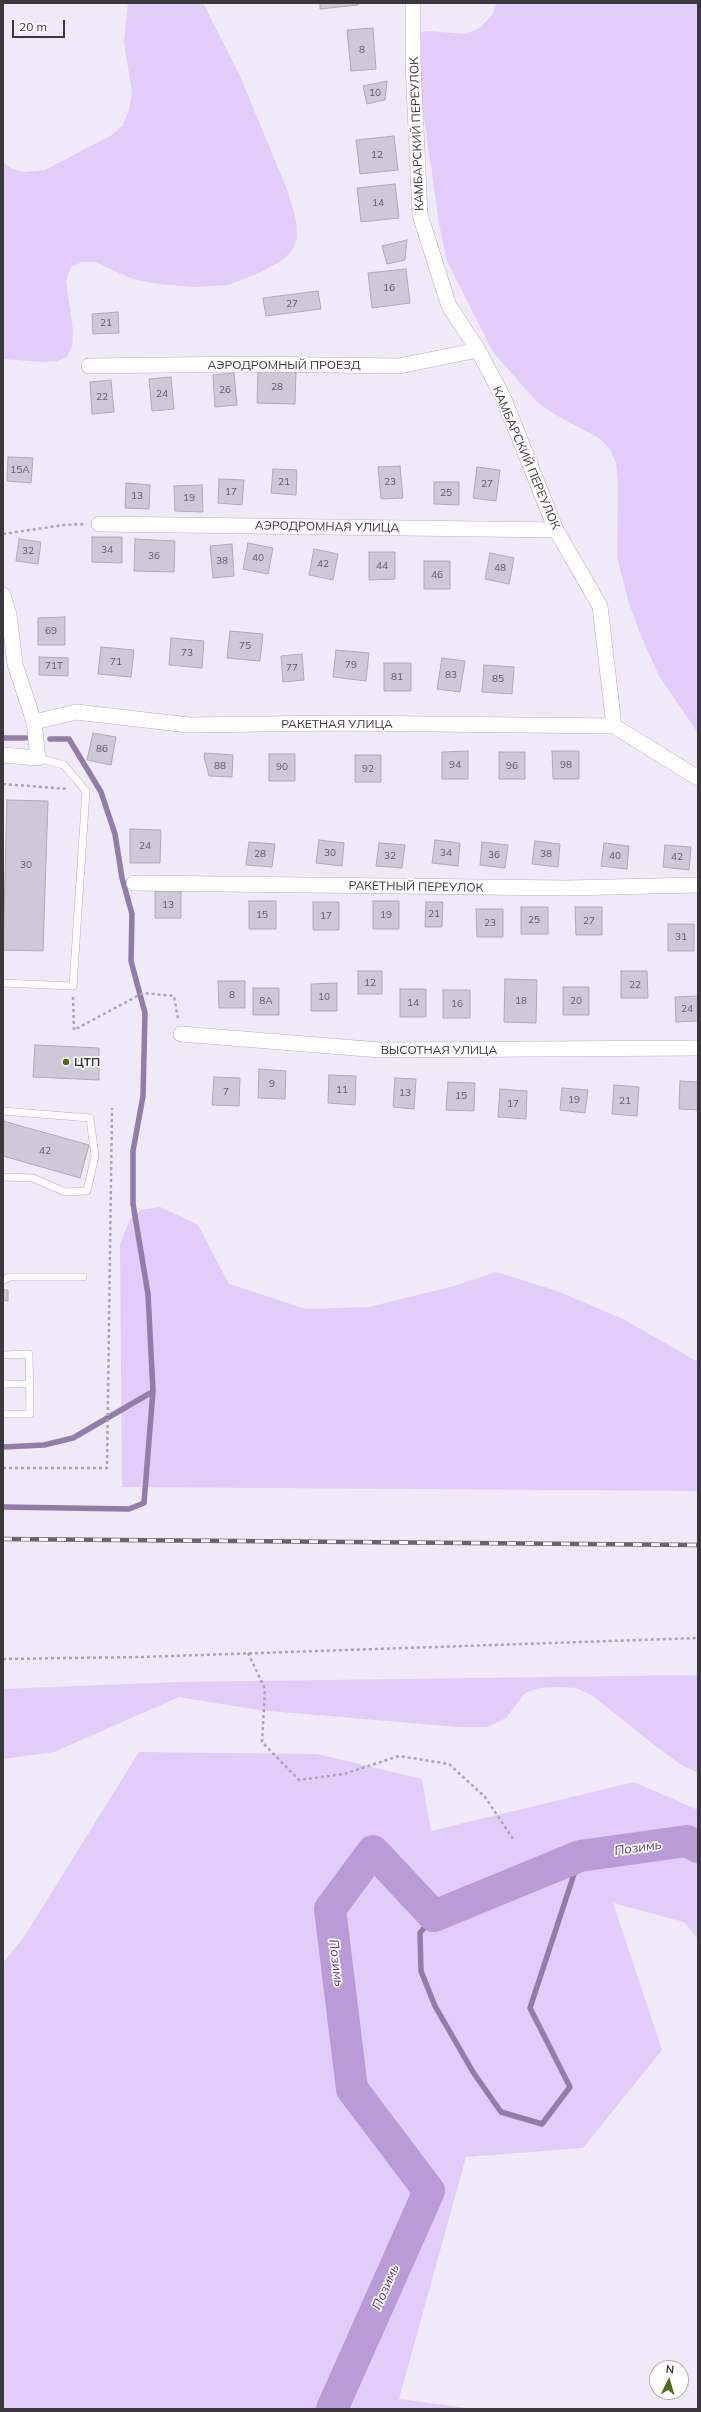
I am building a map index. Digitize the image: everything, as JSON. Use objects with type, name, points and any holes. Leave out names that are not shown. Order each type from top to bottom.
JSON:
[{"type":"street","name":"КАМБАРСКИЙ ПЕРЕУЛОК","points":[[413,3],[413,64],[420,215],[449,306],[478,350],[503,397],[556,530],[600,606],[614,726]]},
{"type":"street","name":"АЭРОДРОМНЫЙ ПРОЕЗД","points":[[89,366],[250,364],[399,366],[478,350]]},
{"type":"street","name":"АЭРОДРОМНАЯ УЛИЦА","points":[[99,524],[556,530]]},
{"type":"street","points":[[3,595],[9,615],[15,664],[34,722],[38,758],[3,754]]},
{"type":"street","name":"РАКЕТНАЯ УЛИЦА","points":[[34,722],[76,712],[189,725],[339,723],[614,726]]},
{"type":"street","points":[[614,726],[698,778]]},
{"type":"street","name":"РАКЕТНЫЙ ПЕРЕУЛОК","points":[[134,884],[567,888],[685,887],[698,885]]},
{"type":"street","name":"ВЫСОТНАЯ УЛИЦА","points":[[181,1034],[380,1050],[698,1048]]},
{"type":"lane","points":[[3,983],[73,986],[86,791],[64,766],[38,758]]},
{"type":"lane","points":[[3,1111],[90,1118],[95,1156],[87,1191],[64,1192],[33,1178],[3,1177]]},
{"type":"lane","points":[[3,1280],[10,1277],[83,1277]]},
{"type":"lane","points":[[3,1355],[29,1354],[30,1414],[3,1414]]},
{"type":"lane","points":[[3,1384],[29,1384]]},
{"type":"path","points":[[3,534],[64,525],[99,524]]},
{"type":"path","points":[[3,784],[86,791]]},
{"type":"path","points":[[73,986],[74,1030],[143,993],[174,996],[181,1034]]},
{"type":"path","points":[[3,1468],[107,1468],[112,1108]]},
{"type":"path","points":[[3,1659],[248,1653],[698,1638]]},
{"type":"path","points":[[248,1653],[265,1688],[262,1742],[299,1780],[344,1774],[399,1756],[450,1764],[485,1797],[513,1839]]},
{"type":"shaded area","points":[[128,3],[203,3],[240,76],[288,192],[296,220],[297,238],[292,251],[281,261],[259,273],[228,285],[196,287],[158,284],[133,279],[95,262],[82,262],[71,267],[66,281],[73,331],[72,346],[67,357],[57,361],[43,362],[3,359],[3,162],[12,169],[25,172],[45,170],[112,135],[123,125],[129,110],[132,93],[124,42]]},
{"type":"shaded area","points":[[497,3],[698,3],[698,733],[659,676],[641,636],[628,600],[617,557],[618,485],[616,463],[610,449],[599,438],[554,414],[538,403],[493,352],[447,261],[439,224],[414,47],[420,33],[427,31],[466,34],[480,28],[492,15]]},
{"type":"shaded area","points":[[160,1207],[198,1225],[229,1284],[306,1309],[369,1307],[454,1286],[496,1272],[557,1291],[623,1319],[698,1362],[698,1491],[122,1487],[120,1244],[130,1219],[141,1210]]},
{"type":"shaded area","points":[[698,1675],[698,1773],[680,1764],[658,1748],[593,1696],[576,1688],[558,1687],[539,1688],[525,1693],[506,1718],[487,1727],[458,1727],[258,1710],[179,1697],[54,1752],[3,1759],[3,1689],[178,1682]]},
{"type":"shaded area","points":[[139,1752],[317,1754],[422,1779],[431,1831],[634,1782],[698,1810],[698,1939],[684,1922],[613,1903],[662,2050],[583,2148],[466,2157],[399,2399],[474,2409],[3,2409],[3,1963],[24,1937]]},
{"type":"building","points":[[320,3],[358,3],[358,5],[320,9]]},
{"type":"building","points":[[373,28],[376,69],[351,71],[347,30]]},
{"type":"building","points":[[387,81],[385,100],[367,104],[363,86]]},
{"type":"building","points":[[394,136],[398,170],[360,174],[356,140]]},
{"type":"building","points":[[395,184],[399,218],[361,222],[357,188]]},
{"type":"building","points":[[407,240],[405,260],[387,264],[382,246]]},
{"type":"building","points":[[406,269],[410,303],[372,308],[368,273]]},
{"type":"building","points":[[318,291],[321,309],[266,316],[263,298]]},
{"type":"building","points":[[118,312],[119,333],[93,334],[92,314]]},
{"type":"building","points":[[258,369],[296,370],[295,404],[257,403]]},
{"type":"building","points":[[234,373],[237,405],[215,407],[213,375]]},
{"type":"building","points":[[171,377],[174,409],[152,411],[149,379]]},
{"type":"building","points":[[111,380],[114,412],[92,414],[90,382]]},
{"type":"building","points":[[8,457],[33,458],[31,483],[7,481]]},
{"type":"building","points":[[400,466],[403,498],[381,499],[378,467]]},
{"type":"building","points":[[477,467],[500,470],[496,501],[473,498]]},
{"type":"building","points":[[273,469],[297,470],[296,495],[271,493]]},
{"type":"building","points":[[219,479],[244,480],[242,505],[218,503]]},
{"type":"building","points":[[434,482],[459,482],[459,505],[434,504]]},
{"type":"building","points":[[126,483],[150,485],[149,509],[125,508]]},
{"type":"building","points":[[202,485],[203,512],[175,511],[174,486]]},
{"type":"building","points":[[92,537],[122,537],[122,563],[92,562]]},
{"type":"building","points":[[19,539],[41,542],[38,564],[16,561]]},
{"type":"building","points":[[135,539],[175,541],[174,572],[134,571]]},
{"type":"building","points":[[248,543],[273,548],[268,574],[243,569]]},
{"type":"building","points":[[232,544],[234,576],[213,578],[210,546]]},
{"type":"building","points":[[314,549],[338,554],[333,580],[309,575]]},
{"type":"building","points":[[369,552],[395,552],[395,579],[369,580]]},
{"type":"building","points":[[490,553],[514,558],[509,584],[485,579]]},
{"type":"building","points":[[424,561],[450,561],[450,589],[424,589]]},
{"type":"building","points":[[65,617],[65,645],[38,645],[38,618]]},
{"type":"building","points":[[230,631],[263,634],[260,661],[227,658]]},
{"type":"building","points":[[171,638],[204,641],[202,668],[169,665]]},
{"type":"building","points":[[101,647],[134,650],[131,677],[98,674]]},
{"type":"building","points":[[336,650],[369,653],[366,681],[333,677]]},
{"type":"building","points":[[302,654],[304,680],[283,682],[281,656]]},
{"type":"building","points":[[39,657],[68,658],[68,676],[39,675]]},
{"type":"building","points":[[442,658],[465,661],[460,692],[437,689]]},
{"type":"building","points":[[384,663],[411,663],[411,691],[384,691]]},
{"type":"building","points":[[484,665],[514,667],[512,694],[482,692]]},
{"type":"building","points":[[93,733],[116,737],[111,765],[87,760]]},
{"type":"building","points":[[468,751],[468,779],[442,779],[442,752]]},
{"type":"building","points":[[552,751],[579,751],[579,779],[553,779]]},
{"type":"building","points":[[499,752],[525,752],[525,779],[499,779]]},
{"type":"building","points":[[205,753],[233,755],[232,777],[209,776],[204,757]]},
{"type":"building","points":[[269,754],[295,754],[295,781],[269,781]]},
{"type":"building","points":[[355,755],[381,755],[381,782],[355,782]]},
{"type":"building","points":[[7,800],[48,801],[43,951],[3,950]]},
{"type":"building","points":[[130,829],[161,830],[160,863],[130,863]]},
{"type":"building","points":[[319,840],[344,843],[342,866],[316,863]]},
{"type":"building","points":[[435,840],[460,843],[458,866],[432,863]]},
{"type":"building","points":[[535,841],[560,844],[558,867],[532,864]]},
{"type":"building","points":[[249,842],[275,844],[272,867],[246,865]]},
{"type":"building","points":[[482,842],[508,845],[505,868],[480,865]]},
{"type":"building","points":[[379,843],[405,845],[402,868],[376,866]]},
{"type":"building","points":[[604,843],[629,846],[627,869],[601,866]]},
{"type":"building","points":[[665,845],[691,847],[689,870],[663,867]]},
{"type":"building","points":[[155,891],[181,891],[181,918],[155,918]]},
{"type":"building","points":[[249,901],[276,901],[276,929],[249,929]]},
{"type":"building","points":[[373,901],[399,901],[399,929],[373,929]]},
{"type":"building","points":[[313,902],[339,902],[339,930],[313,930]]},
{"type":"building","points":[[426,902],[443,902],[442,927],[425,927]]},
{"type":"building","points":[[521,907],[548,907],[548,934],[521,934]]},
{"type":"building","points":[[575,907],[602,907],[602,935],[576,935]]},
{"type":"building","points":[[476,909],[503,909],[503,937],[477,937]]},
{"type":"building","points":[[668,924],[694,924],[694,951],[668,951]]},
{"type":"building","points":[[358,971],[382,971],[382,994],[358,994]]},
{"type":"building","points":[[621,971],[647,971],[648,998],[621,998]]},
{"type":"building","points":[[505,979],[537,980],[536,1023],[504,1022]]},
{"type":"building","points":[[218,981],[245,981],[245,1008],[219,1008]]},
{"type":"building","points":[[337,983],[337,1011],[311,1011],[311,984]]},
{"type":"building","points":[[563,987],[589,987],[589,1015],[563,1015]]},
{"type":"building","points":[[253,988],[279,988],[279,1015],[253,1015]]},
{"type":"building","points":[[400,989],[426,989],[426,1017],[400,1017]]},
{"type":"building","points":[[443,990],[470,990],[470,1018],[443,1018]]},
{"type":"building","points":[[698,996],[698,1021],[676,1022],[675,997]]},
{"type":"building","name":"ЦТП","points":[[35,1045],[99,1048],[99,1080],[33,1077]]},
{"type":"building","points":[[259,1069],[286,1071],[285,1099],[258,1098]]},
{"type":"building","points":[[329,1075],[356,1076],[355,1105],[328,1103]]},
{"type":"building","points":[[214,1077],[240,1078],[239,1106],[212,1105]]},
{"type":"building","points":[[395,1078],[416,1079],[414,1109],[393,1107]]},
{"type":"building","points":[[680,1081],[698,1082],[698,1110],[679,1109]]},
{"type":"building","points":[[448,1082],[475,1083],[474,1111],[446,1110]]},
{"type":"building","points":[[614,1085],[639,1087],[637,1116],[612,1114]]},
{"type":"building","points":[[562,1088],[588,1090],[585,1113],[560,1110]]},
{"type":"building","points":[[500,1089],[527,1091],[526,1119],[498,1117]]},
{"type":"building","points":[[3,1121],[89,1145],[80,1178],[3,1156]]},
{"type":"building","points":[[3,1290],[8,1290],[8,1301],[3,1300]]},
{"type":"waterway","points":[[3,738],[26,738]]},
{"type":"waterway","points":[[3,1507],[129,1509],[144,1503],[153,1391],[148,1294],[133,1204],[133,1151],[143,1096],[145,1013],[131,961],[132,914],[122,878],[115,834],[101,792],[69,739],[50,739]]},
{"type":"waterway","points":[[3,1447],[44,1445],[73,1438],[152,1392]]},
{"type":"waterway","name":"Позимь","points":[[332,2409],[429,2191],[352,2089],[330,1909],[373,1851],[434,1916],[580,1856],[687,1841],[698,1847]]},
{"type":"waterway","points":[[434,1916],[420,1933],[421,1971],[435,2006],[473,2072],[501,2112],[542,2124],[570,2087],[530,2008],[580,1856]]},
{"type":"railway","points":[[3,1539],[698,1545]]},
{"type":"place","name":"ЦТП","points":[[66,1062]]}]
